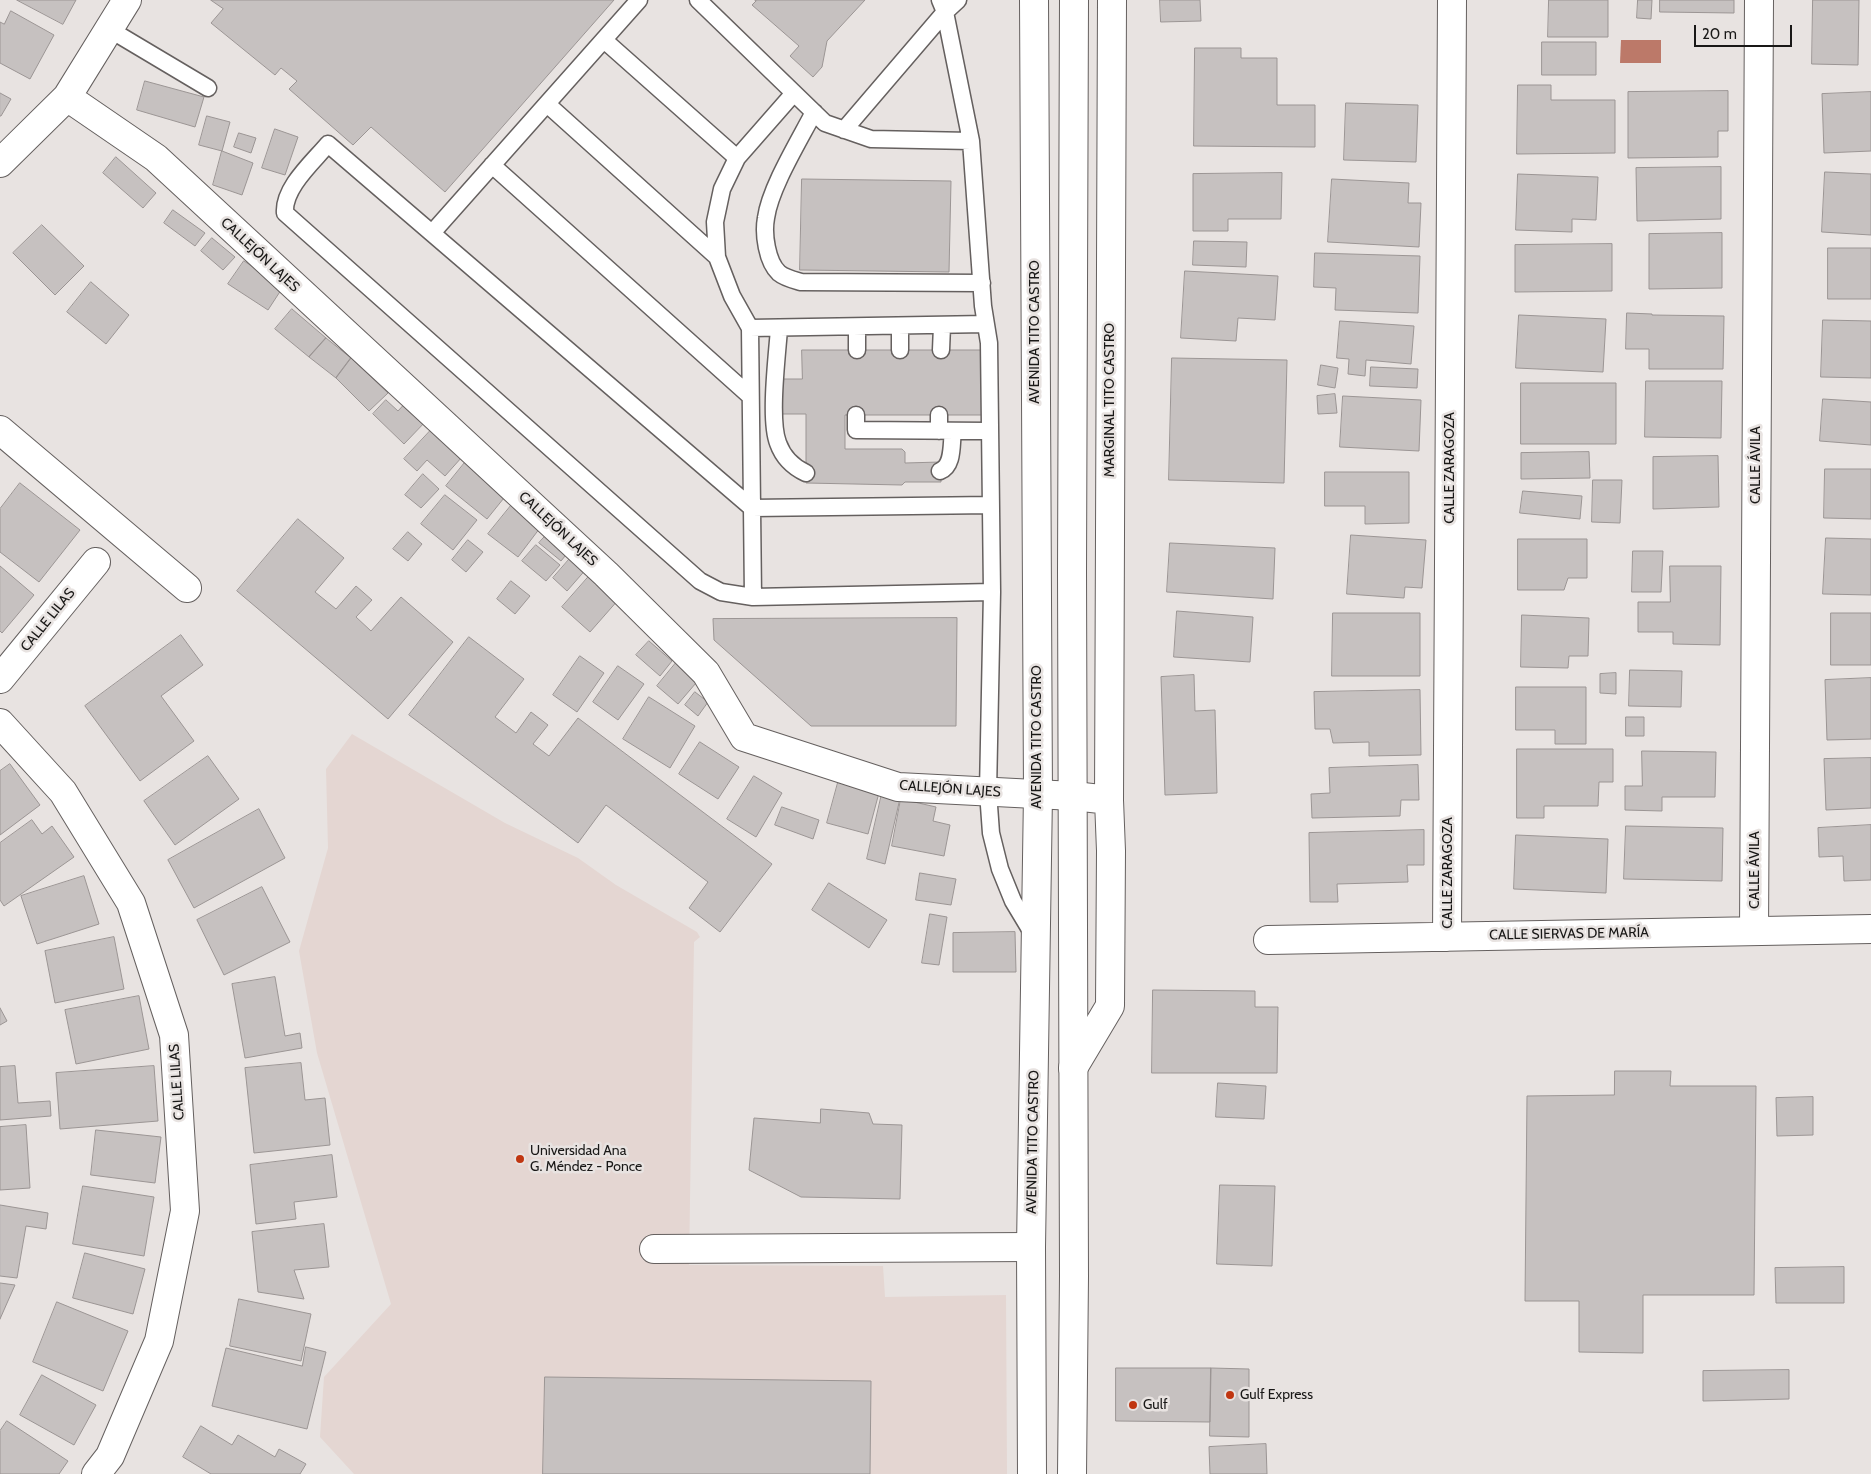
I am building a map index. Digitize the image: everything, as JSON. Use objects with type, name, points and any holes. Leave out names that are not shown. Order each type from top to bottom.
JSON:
[{"type":"street","points":[[0,163],[67,97],[127,0]]},
{"type":"street","name":"AVENIDA TITO CASTRO","points":[[1032,1474],[1031,1247],[1038,794],[1034,0]]},
{"type":"street","points":[[1072,1474],[1074,0]]},
{"type":"street","name":"MARGINAL TITO CASTRO","points":[[1073,1068],[1110,1006],[1112,0]]},
{"type":"street","name":"CALLE ZARAGOZA","points":[[1447,937],[1452,0]]},
{"type":"street","name":"CALLE ÁVILA","points":[[1754,931],[1759,0]]},
{"type":"street","name":"CALLEJÓN LAJES","points":[[67,97],[156,158],[606,574],[706,673],[744,737],[898,787],[1074,796],[1109,800]]},
{"type":"street","points":[[0,430],[187,588]]},
{"type":"street","name":"CALLE LILAS","points":[[0,679],[96,562]]},
{"type":"street","name":"CALLE LILAS","points":[[0,723],[64,792],[132,903],[174,1035],[185,1212],[159,1341],[110,1456],[96,1474]]},
{"type":"street","name":"CALLE SIERVAS DE MARÍA","points":[[1268,940],[1871,929]]},
{"type":"street","points":[[654,1249],[1031,1247]]},
{"type":"lane","points":[[432,233],[639,0]]},
{"type":"lane","points":[[698,0],[825,123],[871,140],[971,141]]},
{"type":"lane","points":[[844,130],[943,6],[958,0]]},
{"type":"lane","points":[[943,6],[971,141],[982,283],[989,344],[992,592],[988,792],[991,834],[1000,869],[1013,901],[1036,938]]},
{"type":"lane","points":[[109,29],[208,88]]},
{"type":"lane","points":[[604,40],[737,158]]},
{"type":"lane","points":[[753,597],[750,328],[732,296],[717,256],[715,222],[722,189],[737,158],[794,93]]},
{"type":"lane","points":[[547,104],[717,256]]},
{"type":"lane","points":[[814,112],[782,176],[765,219],[769,260],[779,273],[801,282],[982,283]]},
{"type":"lane","points":[[991,505],[752,508],[328,144],[289,190],[284,204],[285,213],[700,581],[721,592],[753,597],[992,592]]},
{"type":"lane","points":[[492,165],[750,396]]},
{"type":"lane","points":[[750,328],[986,324]]},
{"type":"lane","points":[[900,326],[900,350]]},
{"type":"lane","points":[[941,350],[942,326]]},
{"type":"lane","points":[[857,327],[857,350]]},
{"type":"lane","points":[[778,328],[774,427],[777,442],[783,454],[798,469],[806,473]]},
{"type":"lane","points":[[856,415],[856,430],[899,423],[989,432]]},
{"type":"lane","points":[[940,471],[948,466],[950,460],[943,426]]},
{"type":"shaded area","points":[[1621,40],[1661,40],[1661,63],[1620,63]]},
{"type":"shaded area","name":"Universidad Ana G. Méndez - Ponce","points":[[352,734],[505,823],[578,858],[616,885],[697,932],[700,937],[694,942],[689,1265],[883,1266],[885,1297],[1006,1295],[1007,1474],[354,1474],[320,1437],[324,1377],[391,1304],[317,1053],[299,951],[328,848],[326,769]]},
{"type":"building","points":[[17,0],[76,0],[63,24]]},
{"type":"building","points":[[211,0],[614,0],[445,192],[371,127],[353,145],[289,89],[297,81],[281,68],[275,75],[211,23],[223,9]]},
{"type":"building","points":[[755,0],[865,0],[827,41],[822,67],[813,77],[790,56],[799,46],[752,5]]},
{"type":"building","points":[[1160,0],[1200,0],[1201,21],[1161,22]]},
{"type":"building","points":[[1549,0],[1608,0],[1608,37],[1548,37]]},
{"type":"building","points":[[1638,0],[1652,0],[1651,19],[1637,18]]},
{"type":"building","points":[[1660,0],[1734,0],[1734,13],[1660,12]]},
{"type":"building","points":[[1813,0],[1859,0],[1858,65],[1812,64]]},
{"type":"building","points":[[11,11],[54,35],[30,79],[0,63],[0,22],[4,24]]},
{"type":"building","points":[[1542,42],[1596,42],[1596,75],[1542,75]]},
{"type":"building","points":[[1195,48],[1241,48],[1241,58],[1277,58],[1277,105],[1315,105],[1315,147],[1194,146]]},
{"type":"building","points":[[145,81],[204,97],[195,127],[137,110]]},
{"type":"building","points":[[1518,85],[1551,85],[1551,100],[1615,100],[1615,153],[1517,154]]},
{"type":"building","points":[[1728,91],[1728,131],[1718,131],[1718,157],[1628,158],[1628,92]]},
{"type":"building","points":[[1871,92],[1871,151],[1824,153],[1822,94]]},
{"type":"building","points":[[0,93],[11,99],[1,116],[0,116]]},
{"type":"building","points":[[1346,103],[1418,105],[1416,162],[1344,160]]},
{"type":"building","points":[[207,116],[230,122],[222,151],[199,145]]},
{"type":"building","points":[[275,129],[298,137],[285,175],[262,168]]},
{"type":"building","points":[[239,133],[256,138],[251,153],[234,147]]},
{"type":"building","points":[[222,151],[253,163],[242,195],[213,185]]},
{"type":"building","points":[[116,157],[156,193],[143,208],[103,173]]},
{"type":"building","points":[[1721,167],[1721,219],[1637,221],[1636,168]]},
{"type":"building","points":[[1825,172],[1871,174],[1871,235],[1822,232]]},
{"type":"building","points":[[1282,173],[1281,219],[1228,219],[1228,231],[1193,231],[1193,174]]},
{"type":"building","points":[[1518,174],[1598,177],[1596,220],[1572,219],[1572,232],[1516,230]]},
{"type":"building","points":[[802,179],[951,181],[949,272],[800,270]]},
{"type":"building","points":[[1332,179],[1409,183],[1408,203],[1421,203],[1419,247],[1328,242]]},
{"type":"building","points":[[173,210],[205,233],[195,246],[164,223]]},
{"type":"building","points":[[42,225],[84,266],[55,295],[13,253]]},
{"type":"building","points":[[1722,233],[1722,288],[1649,289],[1649,234]]},
{"type":"building","points":[[212,238],[235,257],[223,270],[201,251]]},
{"type":"building","points":[[1194,241],[1247,242],[1246,267],[1193,265]]},
{"type":"building","points":[[1612,244],[1612,291],[1515,292],[1515,245]]},
{"type":"building","points":[[1828,248],[1871,248],[1871,299],[1828,299]]},
{"type":"building","points":[[1315,253],[1420,256],[1418,313],[1335,310],[1336,288],[1314,287]]},
{"type":"building","points":[[244,261],[283,287],[268,310],[228,284]]},
{"type":"building","points":[[1185,271],[1278,276],[1275,320],[1238,318],[1236,341],[1181,338]]},
{"type":"building","points":[[91,282],[129,315],[106,344],[67,312]]},
{"type":"building","points":[[292,309],[326,338],[309,357],[275,329]]},
{"type":"building","points":[[1627,313],[1724,316],[1723,369],[1649,369],[1649,349],[1626,349]]},
{"type":"building","points":[[1519,315],[1606,319],[1603,372],[1516,368]]},
{"type":"building","points":[[1823,320],[1871,321],[1871,378],[1821,377]]},
{"type":"building","points":[[1340,321],[1414,326],[1411,364],[1366,360],[1365,376],[1348,374],[1349,359],[1337,358]]},
{"type":"building","points":[[326,338],[351,358],[336,378],[309,357]]},
{"type":"building","points":[[802,350],[983,350],[982,415],[845,415],[845,449],[902,449],[905,452],[905,463],[940,462],[941,482],[905,482],[902,485],[806,483],[806,414],[782,414],[782,379],[802,379]]},
{"type":"building","points":[[351,358],[388,393],[369,411],[336,378]]},
{"type":"building","points":[[1172,358],[1287,360],[1284,483],[1169,480]]},
{"type":"building","points":[[1321,365],[1338,368],[1335,388],[1318,385]]},
{"type":"building","points":[[1371,367],[1418,369],[1417,388],[1370,386]]},
{"type":"building","points":[[1646,381],[1722,381],[1721,438],[1645,437]]},
{"type":"building","points":[[1521,383],[1616,383],[1616,444],[1521,444]]},
{"type":"building","points":[[1335,394],[1337,413],[1318,414],[1317,396]]},
{"type":"building","points":[[1343,396],[1421,400],[1419,451],[1340,447]]},
{"type":"building","points":[[1823,399],[1871,402],[1871,445],[1820,441]]},
{"type":"building","points":[[386,400],[398,411],[408,400],[427,420],[404,444],[373,414]]},
{"type":"building","points":[[432,429],[462,457],[445,476],[427,460],[417,471],[404,459]]},
{"type":"building","points":[[1589,452],[1590,478],[1521,479],[1521,453]]},
{"type":"building","points":[[1718,456],[1719,507],[1653,509],[1653,457]]},
{"type":"building","points":[[467,460],[508,493],[487,519],[446,486]]},
{"type":"building","points":[[1825,469],[1871,469],[1871,519],[1824,518]]},
{"type":"building","points":[[1325,472],[1409,472],[1409,523],[1365,524],[1365,506],[1325,506]]},
{"type":"building","points":[[423,474],[439,489],[421,508],[405,495]]},
{"type":"building","points":[[1593,480],[1622,480],[1620,523],[1592,522]]},
{"type":"building","points":[[20,483],[80,530],[39,582],[0,552],[0,509]]},
{"type":"building","points":[[1523,491],[1582,496],[1580,519],[1520,513]]},
{"type":"building","points":[[445,495],[477,520],[453,550],[421,524]]},
{"type":"building","points":[[514,502],[543,524],[518,557],[488,534]]},
{"type":"building","points":[[298,519],[344,558],[315,592],[336,609],[356,586],[372,600],[356,617],[371,631],[401,597],[453,642],[388,719],[237,591]]},
{"type":"building","points":[[408,532],[422,544],[408,561],[393,549]]},
{"type":"building","points":[[549,532],[570,550],[561,561],[539,543]]},
{"type":"building","points":[[1351,535],[1426,540],[1422,588],[1405,587],[1404,598],[1347,594]]},
{"type":"building","points":[[1826,538],[1871,539],[1871,595],[1823,594]]},
{"type":"building","points":[[1518,539],[1587,539],[1587,578],[1568,578],[1564,590],[1518,590]]},
{"type":"building","points":[[468,540],[483,552],[466,572],[452,560]]},
{"type":"building","points":[[1170,543],[1275,548],[1273,599],[1167,592]]},
{"type":"building","points":[[536,545],[560,565],[546,581],[522,561]]},
{"type":"building","points":[[1633,551],[1663,551],[1661,592],[1632,592]]},
{"type":"building","points":[[573,555],[588,567],[567,591],[553,578]]},
{"type":"building","points":[[0,566],[34,595],[2,633],[0,631]]},
{"type":"building","points":[[1670,566],[1721,566],[1720,645],[1673,644],[1673,632],[1638,632],[1638,602],[1670,602]]},
{"type":"building","points":[[591,574],[619,599],[590,632],[562,607]]},
{"type":"building","points":[[511,581],[530,596],[515,614],[497,599]]},
{"type":"building","points":[[1177,611],[1253,617],[1250,662],[1174,657]]},
{"type":"building","points":[[1333,613],[1420,613],[1420,676],[1332,676]]},
{"type":"building","points":[[1831,613],[1871,613],[1871,665],[1831,665]]},
{"type":"building","points":[[1522,615],[1589,618],[1588,656],[1569,656],[1568,668],[1521,667]]},
{"type":"building","points":[[957,618],[956,726],[811,726],[714,640],[713,619]]},
{"type":"building","points":[[181,635],[203,665],[161,696],[194,741],[140,781],[85,706]]},
{"type":"building","points":[[469,637],[524,679],[495,717],[516,733],[531,712],[548,725],[533,744],[549,756],[578,718],[772,864],[720,932],[689,908],[708,882],[606,805],[578,843],[409,715]]},
{"type":"building","points":[[649,641],[672,661],[660,676],[636,655]]},
{"type":"building","points":[[580,656],[604,673],[577,712],[553,695]]},
{"type":"building","points":[[680,658],[702,676],[678,704],[657,686]]},
{"type":"building","points":[[618,666],[644,684],[618,720],[593,702]]},
{"type":"building","points":[[1630,670],[1682,671],[1681,707],[1629,706]]},
{"type":"building","points":[[1616,673],[1616,694],[1600,693],[1600,674]]},
{"type":"building","points":[[1194,675],[1195,711],[1215,710],[1217,793],[1165,795],[1161,677]]},
{"type":"building","points":[[1871,678],[1871,739],[1827,740],[1825,680]]},
{"type":"building","points":[[1516,687],[1586,687],[1586,744],[1555,744],[1555,730],[1516,730]]},
{"type":"building","points":[[1420,690],[1421,755],[1369,756],[1369,742],[1333,743],[1330,729],[1315,729],[1314,692]]},
{"type":"building","points":[[695,692],[708,702],[698,716],[685,705]]},
{"type":"building","points":[[649,697],[695,726],[670,768],[623,739]]},
{"type":"building","points":[[1626,717],[1644,717],[1644,736],[1626,736]]},
{"type":"building","points":[[700,742],[739,767],[718,799],[679,774]]},
{"type":"building","points":[[1517,749],[1613,749],[1613,782],[1599,782],[1598,806],[1544,806],[1544,818],[1517,818]]},
{"type":"building","points":[[1642,751],[1716,752],[1715,797],[1662,797],[1662,811],[1625,810],[1625,786],[1642,786]]},
{"type":"building","points":[[208,756],[239,799],[175,845],[144,801]]},
{"type":"building","points":[[1871,758],[1871,808],[1826,810],[1824,759]]},
{"type":"building","points":[[10,764],[40,805],[0,835],[0,771]]},
{"type":"building","points":[[1418,765],[1419,800],[1401,800],[1400,816],[1312,818],[1311,794],[1330,793],[1329,768]]},
{"type":"building","points":[[754,776],[782,793],[756,837],[727,819]]},
{"type":"building","points":[[839,779],[880,789],[868,834],[827,823]]},
{"type":"building","points":[[883,789],[901,794],[885,864],[867,859]]},
{"type":"building","points":[[901,799],[936,807],[933,821],[950,825],[944,856],[892,846]]},
{"type":"building","points":[[782,807],[819,820],[813,839],[775,825]]},
{"type":"building","points":[[259,809],[285,858],[194,908],[168,860]]},
{"type":"building","points":[[32,820],[42,834],[52,826],[74,857],[4,906],[0,900],[0,843]]},
{"type":"building","points":[[1871,825],[1871,880],[1844,881],[1843,856],[1819,857],[1818,828]]},
{"type":"building","points":[[1626,826],[1723,828],[1722,881],[1624,879]]},
{"type":"building","points":[[1424,830],[1424,865],[1407,865],[1408,882],[1337,884],[1338,902],[1310,902],[1309,833]]},
{"type":"building","points":[[1516,835],[1608,839],[1606,893],[1514,889]]},
{"type":"building","points":[[920,873],[956,879],[951,905],[916,900]]},
{"type":"building","points":[[84,876],[99,924],[37,944],[21,896]]},
{"type":"building","points":[[829,883],[887,920],[869,948],[812,910]]},
{"type":"building","points":[[262,887],[290,942],[224,975],[197,920]]},
{"type":"building","points":[[930,914],[947,917],[939,965],[922,963]]},
{"type":"building","points":[[1015,932],[1016,972],[953,972],[953,933]]},
{"type":"building","points":[[114,937],[124,989],[55,1003],[45,951]]},
{"type":"building","points":[[275,977],[285,1036],[300,1033],[302,1048],[245,1058],[232,984]]},
{"type":"building","points":[[1153,990],[1255,991],[1255,1007],[1278,1007],[1277,1073],[1152,1073]]},
{"type":"building","points":[[139,996],[149,1049],[76,1064],[65,1010]]},
{"type":"building","points":[[0,1008],[7,1021],[0,1025]]},
{"type":"building","points":[[301,1063],[305,1100],[325,1098],[330,1145],[254,1153],[245,1068]]},
{"type":"building","points":[[15,1066],[18,1103],[50,1101],[51,1116],[0,1120],[0,1067]]},
{"type":"building","points":[[154,1066],[158,1121],[60,1129],[56,1073]]},
{"type":"building","points":[[1615,1071],[1671,1071],[1670,1086],[1756,1086],[1754,1295],[1643,1295],[1643,1353],[1579,1352],[1579,1301],[1525,1301],[1527,1096],[1614,1095]]},
{"type":"building","points":[[1218,1083],[1266,1086],[1264,1119],[1216,1117]]},
{"type":"building","points":[[1813,1097],[1813,1135],[1777,1136],[1776,1098]]},
{"type":"building","points":[[821,1109],[869,1113],[873,1124],[902,1125],[900,1199],[801,1197],[749,1170],[754,1118],[820,1123]]},
{"type":"building","points":[[26,1125],[30,1188],[0,1190],[0,1127]]},
{"type":"building","points":[[96,1130],[161,1137],[155,1183],[91,1175]]},
{"type":"building","points":[[332,1155],[337,1197],[294,1202],[296,1219],[256,1224],[250,1165]]},
{"type":"building","points":[[1220,1185],[1275,1186],[1272,1266],[1217,1264]]},
{"type":"building","points":[[83,1186],[154,1197],[144,1256],[73,1244]]},
{"type":"building","points":[[0,1205],[48,1213],[46,1229],[26,1226],[17,1278],[0,1276]]},
{"type":"building","points":[[324,1224],[329,1267],[294,1270],[304,1299],[258,1292],[252,1232]]},
{"type":"building","points":[[85,1253],[145,1269],[133,1314],[73,1298]]},
{"type":"building","points":[[1844,1267],[1844,1303],[1776,1303],[1775,1268]]},
{"type":"building","points":[[0,1283],[15,1285],[0,1319]]},
{"type":"building","points":[[239,1299],[311,1314],[301,1361],[230,1346]]},
{"type":"building","points":[[57,1302],[128,1331],[103,1391],[33,1362]]},
{"type":"building","points":[[306,1347],[326,1352],[307,1429],[212,1406],[226,1348],[302,1366]]},
{"type":"building","points":[[1116,1368],[1211,1368],[1210,1422],[1116,1421]]},
{"type":"building","name":"Gulf Express","points":[[1211,1368],[1249,1369],[1249,1437],[1210,1436]]},
{"type":"building","points":[[1789,1370],[1789,1399],[1703,1401],[1703,1371]]},
{"type":"building","points":[[42,1375],[96,1405],[74,1445],[20,1415]]},
{"type":"building","points":[[545,1377],[871,1381],[870,1474],[543,1474]]},
{"type":"building","points":[[7,1421],[68,1461],[59,1474],[0,1474],[0,1431]]},
{"type":"building","points":[[201,1426],[232,1445],[238,1435],[275,1457],[279,1449],[306,1464],[300,1474],[211,1474],[183,1457]]},
{"type":"building","points":[[1266,1444],[1267,1474],[1210,1474],[1209,1447]]},
{"type":"place","name":"Universidad Ana G. Méndez - Ponce","points":[[520,1159]]},
{"type":"place","name":"Gulf Express","points":[[1230,1395]]},
{"type":"place","name":"Gulf","points":[[1133,1405]]}]
